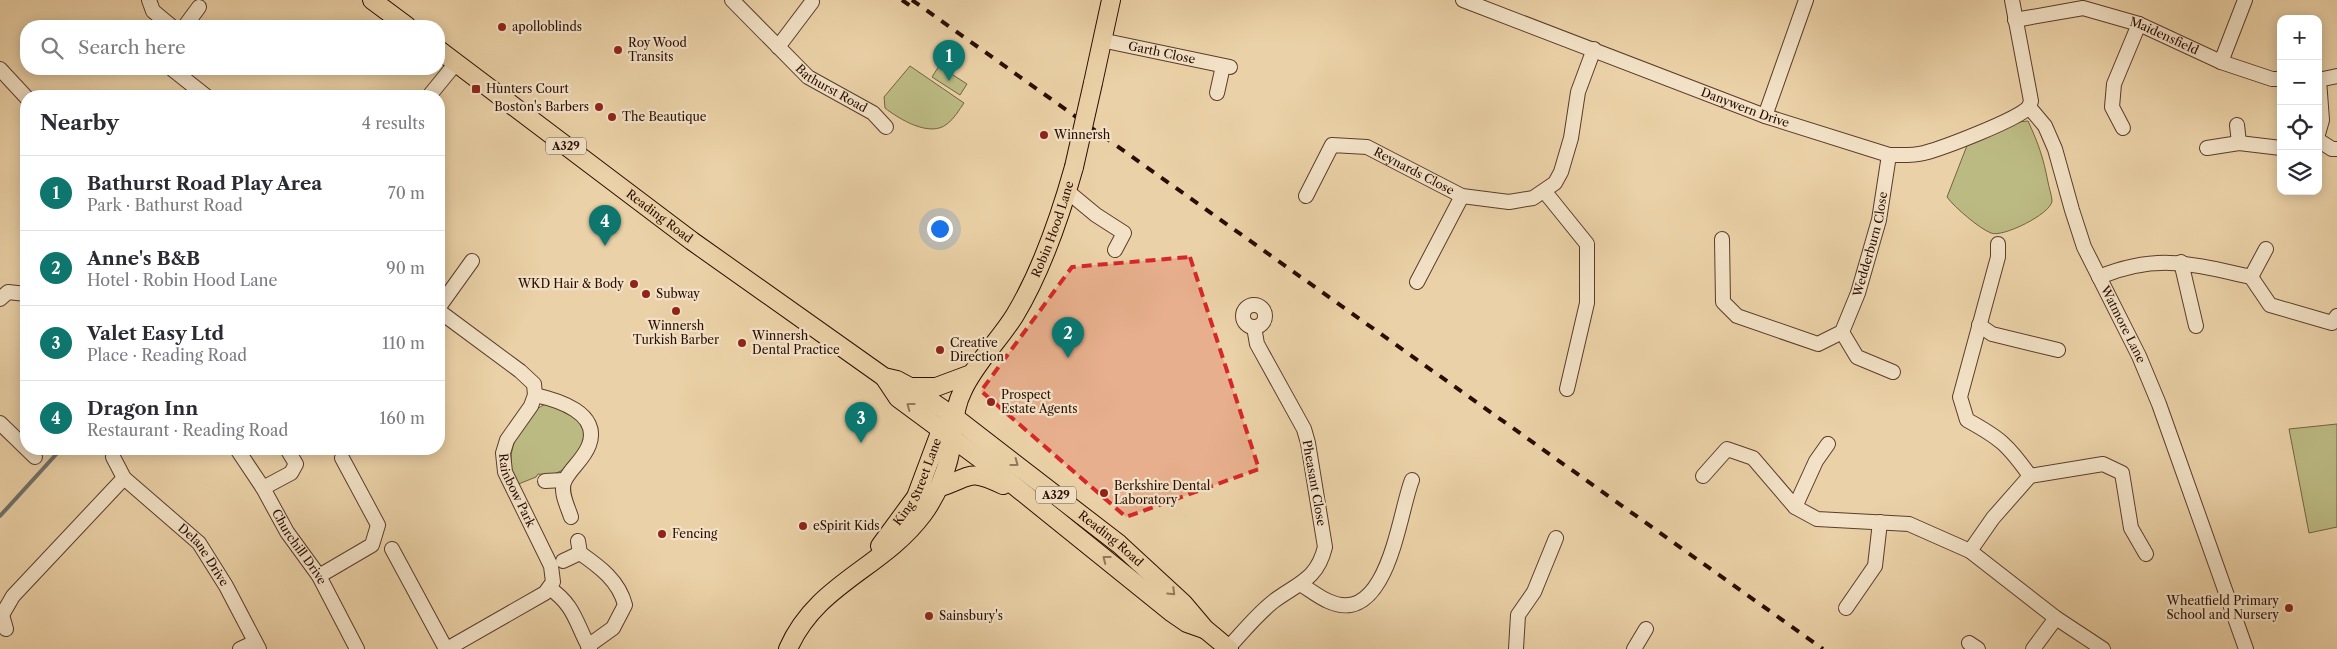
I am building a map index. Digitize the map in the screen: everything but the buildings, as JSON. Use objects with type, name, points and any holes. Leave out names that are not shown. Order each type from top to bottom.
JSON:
[{"type":"main road","points":[[372,0],[399,20]]},
{"type":"main road","name":"Robin Hood Lane","points":[[947,435],[962,391],[971,374],[1013,318],[1029,290],[1068,191],[1111,0]]},
{"type":"main road","name":"Reading Road","points":[[445,55],[692,241],[884,377],[898,398],[1022,492],[1172,612],[1187,623],[1205,629]]},
{"type":"main road","points":[[910,387],[936,387],[971,374]]},
{"type":"main road","name":"Reading Road","points":[[884,377],[897,380],[910,387],[953,416],[1136,558],[1196,616],[1205,629],[1229,648]]},
{"type":"main road","name":"King Street Lane","points":[[788,649],[803,621],[816,606],[833,589],[891,549],[912,528],[930,504],[949,458],[947,435]]},
{"type":"main road","name":"King Street Lane","points":[[862,570],[916,497],[947,435]]},
{"type":"main road","points":[[938,488],[966,476],[978,475],[1022,492]]},
{"type":"street","points":[[149,0],[153,11],[164,20]]},
{"type":"street","name":"Bathurst Road","points":[[732,0],[808,77],[873,113],[886,127]]},
{"type":"street","name":"Danywern Drive","points":[[1463,0],[1765,116],[1889,154],[1906,156],[1924,153],[2000,124],[2029,107]]},
{"type":"street","points":[[1765,116],[1806,0]]},
{"type":"street","points":[[2012,0],[2031,101],[2029,107]]},
{"type":"street","points":[[2221,62],[2245,0]]},
{"type":"street","points":[[778,46],[812,2]]},
{"type":"street","name":"Maidensfield","points":[[2015,20],[2083,4],[2139,24],[2221,62],[2277,79]]},
{"type":"street","points":[[189,20],[199,7]]},
{"type":"street","points":[[2122,128],[2112,107],[2114,84],[2139,24]]},
{"type":"street","name":"Garth Close","points":[[1101,40],[1226,67],[1217,93]]},
{"type":"street","points":[[1567,389],[1587,303],[1587,244],[1545,192],[1555,183],[1562,172],[1571,138],[1578,92],[1594,50]]},
{"type":"street","points":[[434,90],[456,63]]},
{"type":"street","points":[[0,69],[20,91]]},
{"type":"street","points":[[180,75],[198,90]]},
{"type":"street","points":[[2322,79],[2337,76]]},
{"type":"street","name":"Watmore Lane","points":[[2029,107],[2045,126],[2056,149],[2072,210],[2084,246],[2139,356],[2159,404],[2246,649]]},
{"type":"street","points":[[2237,125],[2239,143]]},
{"type":"street","points":[[2207,148],[2239,143],[2277,148]]},
{"type":"street","points":[[2322,143],[2332,149],[2337,149]]},
{"type":"street","name":"Reynards Close","points":[[1306,196],[1332,145],[1367,147],[1462,196],[1509,202],[1533,198],[1545,192]]},
{"type":"street","name":"Wedderburn Close","points":[[1842,332],[1858,293],[1879,220],[1889,154]]},
{"type":"street","points":[[1068,191],[1096,215],[1124,233],[1115,250]]},
{"type":"street","name":"Reynards Close","points":[[1417,282],[1462,196]]},
{"type":"street","points":[[1722,239],[1723,302],[1737,316],[1818,344],[1842,332],[1857,357],[1893,372]]},
{"type":"street","points":[[1998,244],[1998,257],[1960,397],[1967,420],[1995,436],[2010,448],[2030,476]]},
{"type":"street","points":[[2251,277],[2266,249]]},
{"type":"street","points":[[445,299],[472,262]]},
{"type":"street","points":[[2181,262],[2196,326]]},
{"type":"street","points":[[2099,277],[2132,266],[2181,262],[2251,277],[2270,305],[2335,322]]},
{"type":"street","points":[[3,291],[20,293]]},
{"type":"street","points":[[445,315],[520,371],[534,384],[535,394],[561,400],[586,418],[591,430],[589,445],[564,480],[565,499],[571,517]]},
{"type":"street","points":[[1979,325],[1992,334],[2058,350]]},
{"type":"street","name":"Pheasant Close","points":[[1229,648],[1274,601],[1302,585],[1322,559],[1325,547],[1304,429],[1257,344],[1254,327]]},
{"type":"street","name":"Rainbow Park","points":[[535,394],[531,406],[513,429],[504,453],[505,472],[551,566],[553,582],[549,588]]},
{"type":"street","points":[[0,423],[20,442]]},
{"type":"street","points":[[1795,507],[1816,461],[1828,444]]},
{"type":"street","points":[[1703,476],[1728,448],[1753,458],[1795,507],[1817,519],[1909,524],[1921,528],[1970,551],[2056,618],[2103,649]]},
{"type":"street","name":"Churchill Drive","points":[[241,455],[263,488],[287,532],[319,576],[357,649]]},
{"type":"street","points":[[263,488],[291,473],[296,464],[291,455]]},
{"type":"street","name":"Delane Drive","points":[[113,457],[124,478],[199,543],[226,586],[257,645]]},
{"type":"street","points":[[319,576],[372,546],[378,525],[342,458]]},
{"type":"street","points":[[1970,551],[1993,518],[2030,476],[2103,464],[2122,473],[2131,528],[2146,554]]},
{"type":"street","points":[[6,629],[1,614],[13,596],[124,478]]},
{"type":"street","points":[[545,481],[564,480]]},
{"type":"street","points":[[1302,585],[1328,602],[1345,605],[1363,600],[1388,564],[1402,519],[1405,497],[1412,480]]},
{"type":"street","points":[[1846,608],[1875,566],[1880,522]]},
{"type":"street","points":[[1516,649],[1518,615],[1534,592],[1556,538]]},
{"type":"street","points":[[392,549],[446,649],[545,593],[549,588],[570,606],[589,647],[613,628],[625,605],[622,593],[606,572],[579,547],[563,561]]},
{"type":"street","points":[[2033,649],[2056,618]]},
{"type":"street","points":[[1634,649],[1646,629]]},
{"type":"street","points":[[240,649],[257,645]]},
{"type":"highlighted area","points":[[1190,257],[1259,469],[1126,517],[981,391],[1072,267]]},
{"type":"shaded area","points":[[910,66],[964,103],[954,117],[940,128],[924,128],[906,122],[885,108],[884,97]]},
{"type":"shaded area","points":[[939,66],[967,84],[960,95],[932,77]]},
{"type":"shaded area","points":[[2028,121],[2038,144],[2052,201],[2044,212],[2025,224],[2005,232],[1991,233],[1980,227],[1947,197],[1968,143],[2018,122]]},
{"type":"shaded area","points":[[546,404],[555,404],[580,422],[585,433],[582,446],[565,469],[552,475],[538,474],[536,477],[516,485],[511,467],[514,443],[533,414],[538,408]]},
{"type":"shaded area","points":[[2337,424],[2337,527],[2309,533],[2289,429]]},
{"type":"waterway","points":[[0,516],[56,455]]},
{"type":"railway","points":[[902,0],[916,10]]},
{"type":"railway","points":[[912,0],[1823,649]]},
{"type":"place","name":"apolloblinds","points":[[502,27]]},
{"type":"place","name":"Roy Wood Transits","points":[[618,50]]},
{"type":"place","name":"Bathurst Road Play Area","points":[[949,81]]},
{"type":"place","name":"Hunters Court","points":[[476,89]]},
{"type":"place","name":"Boston's Barbers","points":[[599,107]]},
{"type":"place","name":"The Beautique","points":[[612,117]]},
{"type":"place","name":"Winnersh","points":[[1044,135]]},
{"type":"place","name":"Dragon Inn","points":[[605,246]]},
{"type":"place","name":"WKD Hair & Body","points":[[634,284]]},
{"type":"place","name":"Subway","points":[[646,294]]},
{"type":"place","name":"Winnersh Turkish Barber","points":[[676,311]]},
{"type":"place","name":"Winnersh Dental Practice","points":[[742,343]]},
{"type":"place","name":"Creative Direction","points":[[940,350]]},
{"type":"place","name":"Anne's B&B","points":[[1068,358]]},
{"type":"place","name":"Prospect Estate Agents","points":[[991,402]]},
{"type":"place","name":"Valet Easy Ltd","points":[[861,443]]},
{"type":"place","name":"Berkshire Dental Laboratory","points":[[1104,493]]},
{"type":"place","name":"eSpirit Kids","points":[[803,526]]},
{"type":"place","name":"Fencing","points":[[662,534]]},
{"type":"place","name":"Wheatfield Primary School and Nursery","points":[[2289,608]]},
{"type":"place","name":"Sainsbury's","points":[[929,616]]}]
